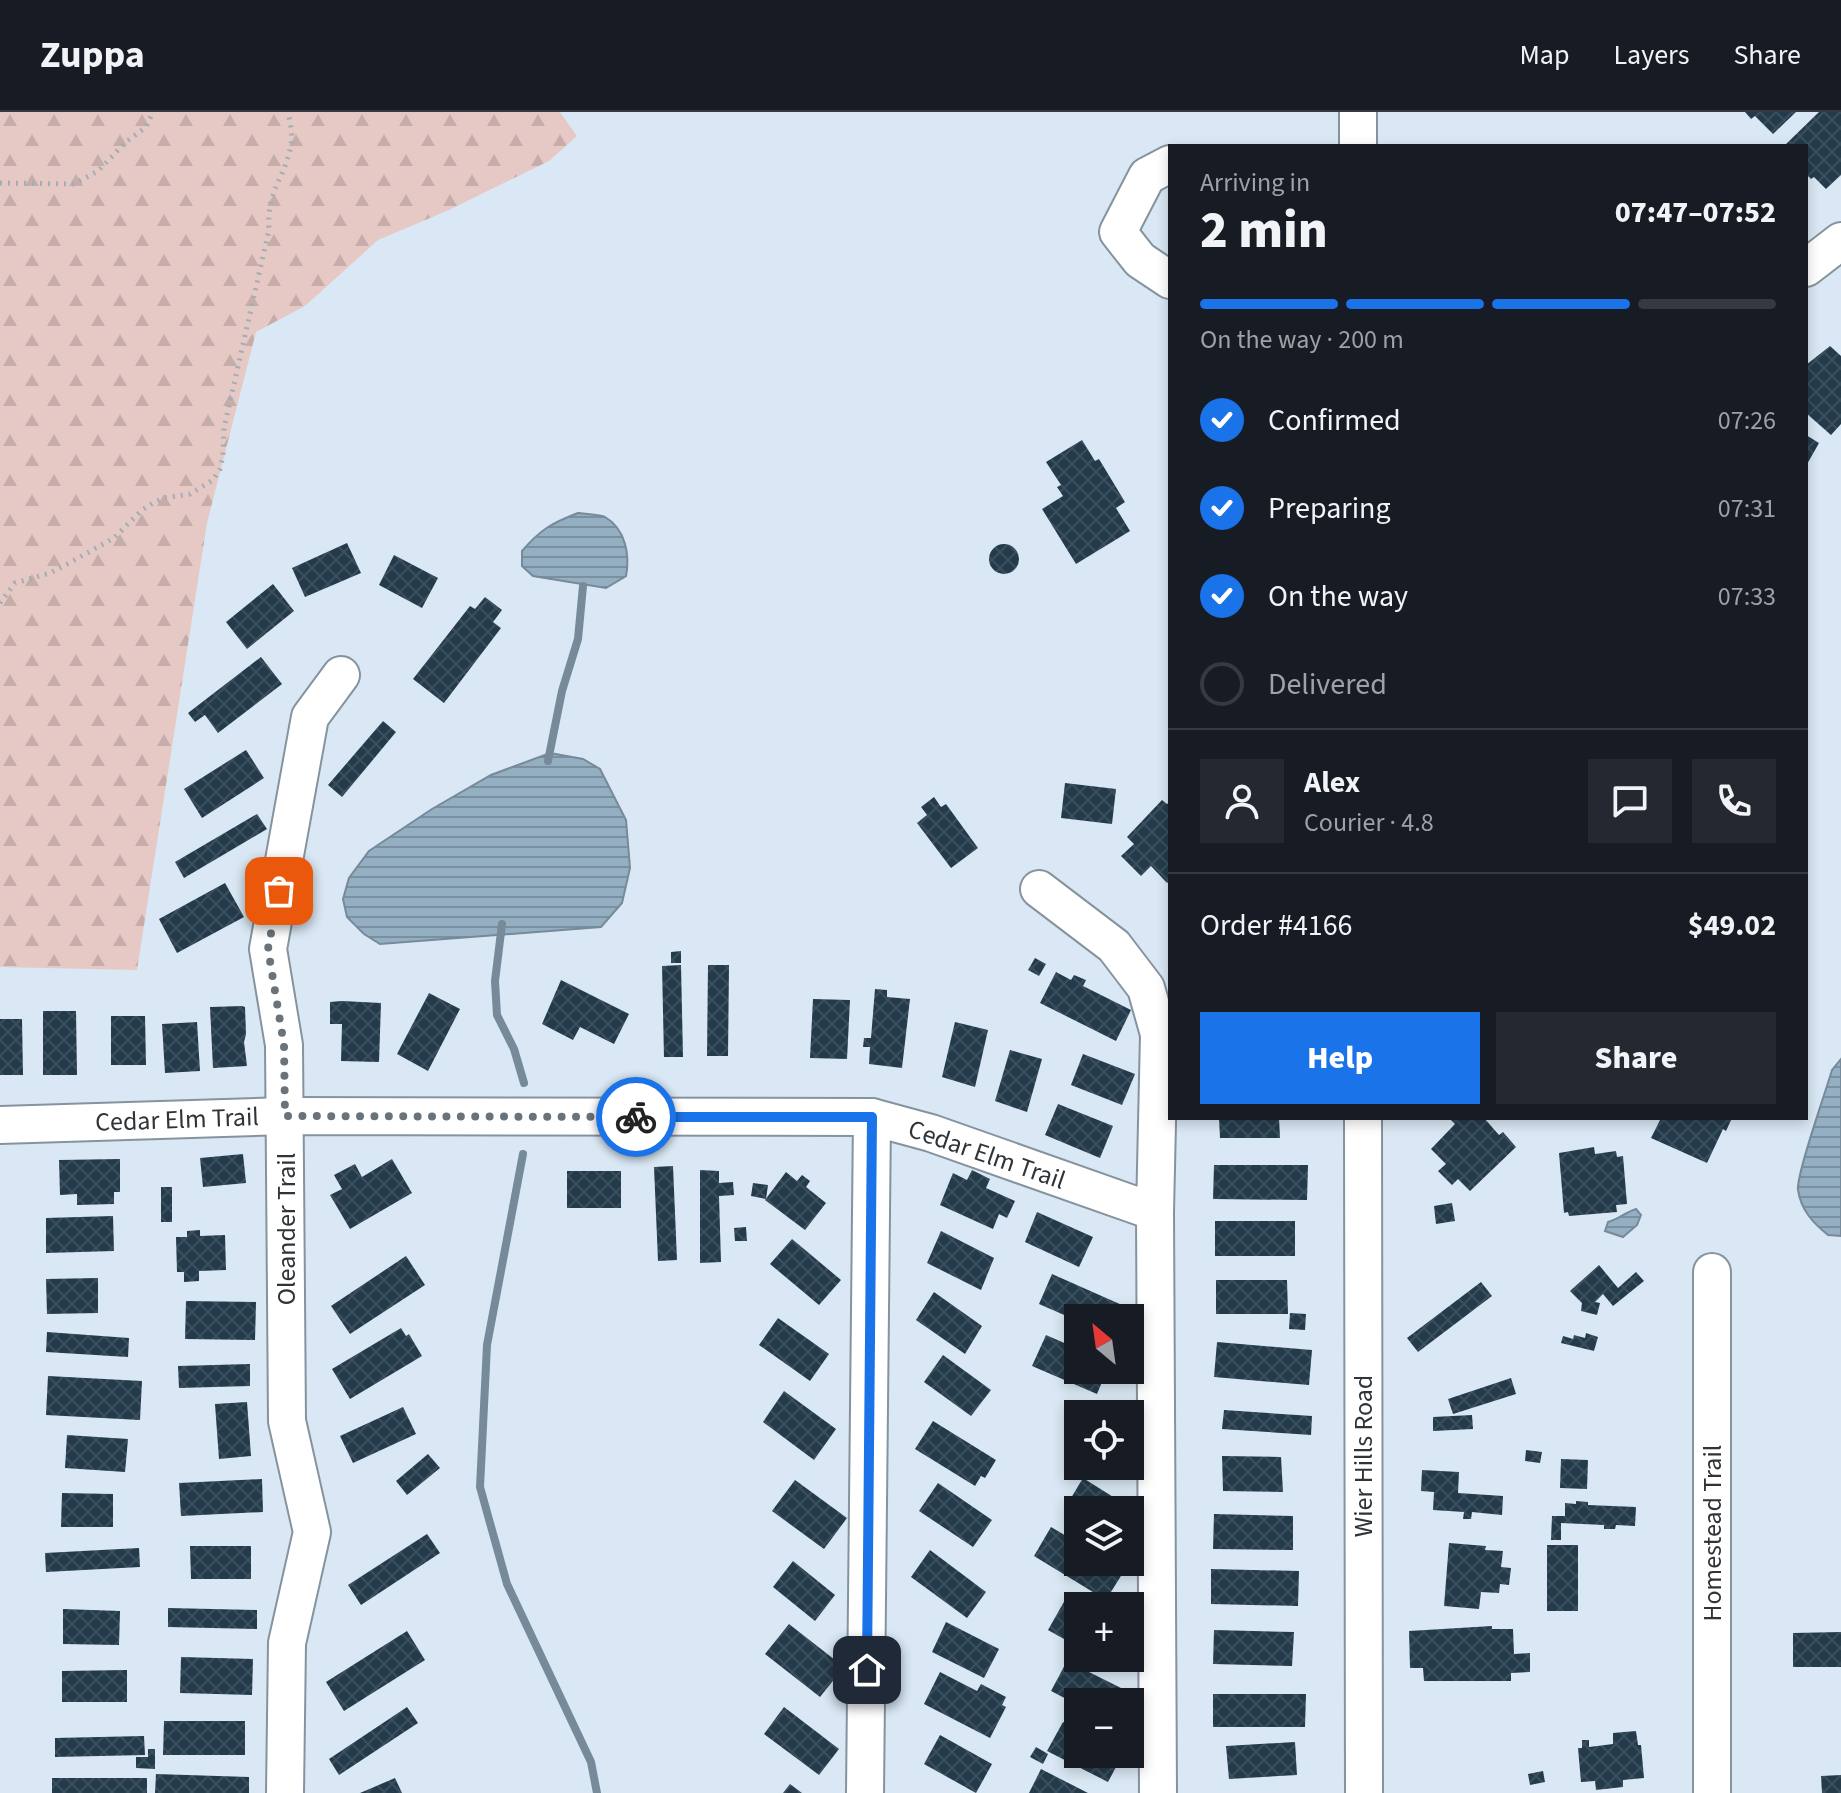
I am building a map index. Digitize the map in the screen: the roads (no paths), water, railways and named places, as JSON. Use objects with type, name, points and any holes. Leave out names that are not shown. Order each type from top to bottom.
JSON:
[{"type":"street","points":[[1358,112],[1358,144]]},
{"type":"street","points":[[1168,165],[1147,176],[1118,232],[1140,260],[1168,279]]},
{"type":"street","points":[[1808,266],[1841,241]]},
{"type":"street","name":"Oleander Trail","points":[[285,1793],[287,1643],[312,1532],[287,1421],[284,1045],[268,949],[310,717],[341,675]]},
{"type":"street","points":[[1039,889],[1114,946],[1146,988],[1159,1034],[1155,1212],[1158,1793]]},
{"type":"street","name":"Cedar Elm Trail","points":[[0,1125],[285,1116],[872,1117],[931,1133],[1155,1212]]},
{"type":"street","points":[[865,1793],[872,1117]]},
{"type":"street","name":"Wier Hills Road","points":[[1363,1120],[1364,1793]]},
{"type":"street","name":"Homestead Trail","points":[[1712,1272],[1712,1793]]},
{"type":"water","points":[[578,513],[605,517],[618,528],[625,544],[626,576],[606,588],[533,576],[522,566],[522,551],[535,537]]},
{"type":"water","points":[[550,753],[583,759],[600,769],[626,820],[630,868],[622,903],[601,927],[380,944],[347,917],[343,899],[349,878],[369,851],[491,775]]},
{"type":"water","points":[[1841,1059],[1841,1236],[1828,1235],[1813,1221],[1802,1204],[1798,1190],[1806,1151],[1832,1070]]},
{"type":"water","points":[[1636,1209],[1641,1215],[1637,1225],[1623,1237],[1605,1231],[1608,1222]]},
{"type":"waterway","points":[[548,761],[562,691],[578,639],[583,586]]},
{"type":"waterway","points":[[502,924],[495,981],[497,1015],[514,1049],[524,1083]]},
{"type":"waterway","points":[[523,1154],[487,1345],[480,1487],[507,1584],[591,1762],[597,1793]]}]
